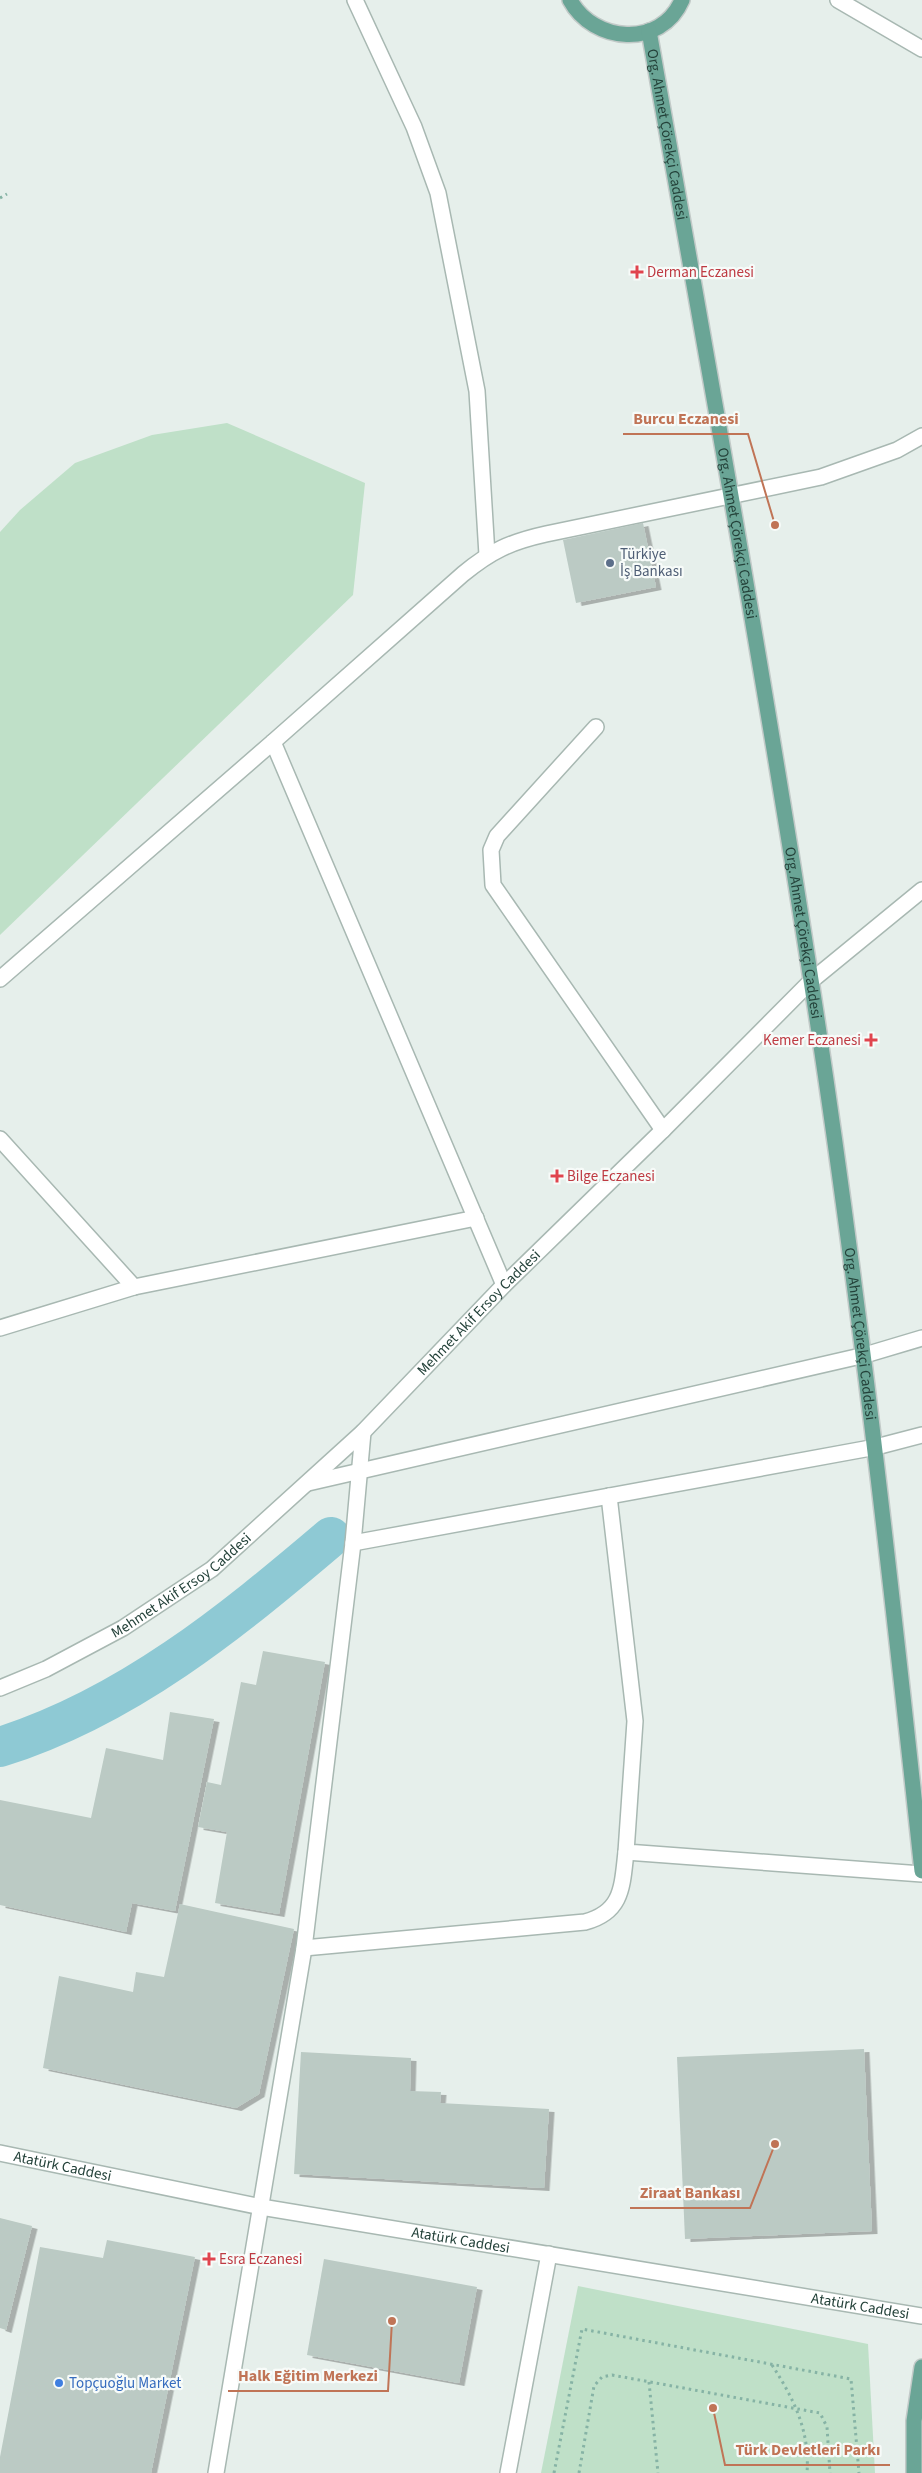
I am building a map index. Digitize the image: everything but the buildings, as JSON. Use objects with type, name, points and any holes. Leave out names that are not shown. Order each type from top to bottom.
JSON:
[{"type":"main road","points":[[570,0],[575,10],[590,24],[609,33],[629,35],[649,31],[666,21],[682,0]]},
{"type":"main road","name":"Org. Ahmet Çörekçi Caddesi","points":[[649,31],[731,496],[811,981],[876,1447],[922,1872]]},
{"type":"main road","points":[[914,2473],[914,2421],[922,2367]]},
{"type":"street","points":[[355,0],[414,127],[438,193],[477,390],[487,555]]},
{"type":"street","points":[[838,0],[922,50]]},
{"type":"street","points":[[0,979],[487,555],[512,542],[821,476],[859,465],[897,450],[922,436]]},
{"type":"street","points":[[596,727],[497,836],[491,850],[493,885],[663,1130]]},
{"type":"street","points":[[273,742],[504,1284]]},
{"type":"street","name":"Mehmet Akif Ersoy Caddesi","points":[[0,1688],[46,1669],[123,1628],[204,1574],[363,1432],[504,1284],[663,1130],[811,981],[922,890]]},
{"type":"street","points":[[0,1139],[134,1287]]},
{"type":"street","points":[[0,1328],[134,1287],[476,1218]]},
{"type":"street","points":[[306,1484],[360,1470],[864,1356],[922,1338]]},
{"type":"street","points":[[216,2473],[304,1948],[353,1543],[363,1432]]},
{"type":"street","points":[[353,1543],[876,1447],[922,1436]]},
{"type":"street","points":[[304,1948],[575,1923],[597,1919],[612,1908],[618,1898],[626,1852],[635,1721],[609,1496]]},
{"type":"street","points":[[626,1852],[922,1872]]},
{"type":"street","name":"Atatürk Caddesi","points":[[0,2153],[261,2207],[922,2316]]},
{"type":"street","points":[[508,2473],[549,2254]]},
{"type":"path","points":[[0,198],[7,194]]},
{"type":"path","points":[[554,2473],[582,2329],[851,2379],[858,2473]]},
{"type":"path","points":[[772,2365],[797,2408],[805,2434],[807,2473]]},
{"type":"path","points":[[579,2473],[596,2382],[602,2377],[612,2375],[816,2412],[823,2416],[826,2427],[830,2473]]},
{"type":"path","points":[[649,2381],[658,2473]]},
{"type":"green space","points":[[227,423],[365,483],[353,595],[0,935],[0,532],[20,510],[75,463],[152,435]]},
{"type":"green space","points":[[578,2286],[868,2344],[875,2473],[541,2473]]},
{"type":"waterway","points":[[0,1747],[47,1730],[91,1709],[176,1659],[255,1600],[331,1537]]},
{"type":"place","name":"Derman Eczanesi","points":[[637,272]]},
{"type":"place","name":"Burcu Eczanesi","points":[[775,525]]},
{"type":"place","name":"Türkiye İş Bankası","points":[[610,563]]},
{"type":"place","name":"Kemer Eczanesi","points":[[871,1040]]},
{"type":"place","name":"Bilge Eczanesi","points":[[557,1176]]},
{"type":"place","name":"Ziraat Bankası","points":[[775,2144]]},
{"type":"place","name":"Esra Eczanesi","points":[[209,2259]]},
{"type":"place","name":"Halk Eğitim Merkezi","points":[[392,2321]]},
{"type":"place","name":"Topçuoğlu Market","points":[[59,2383]]},
{"type":"place","name":"Türk Devletleri Parkı","points":[[713,2408]]}]
